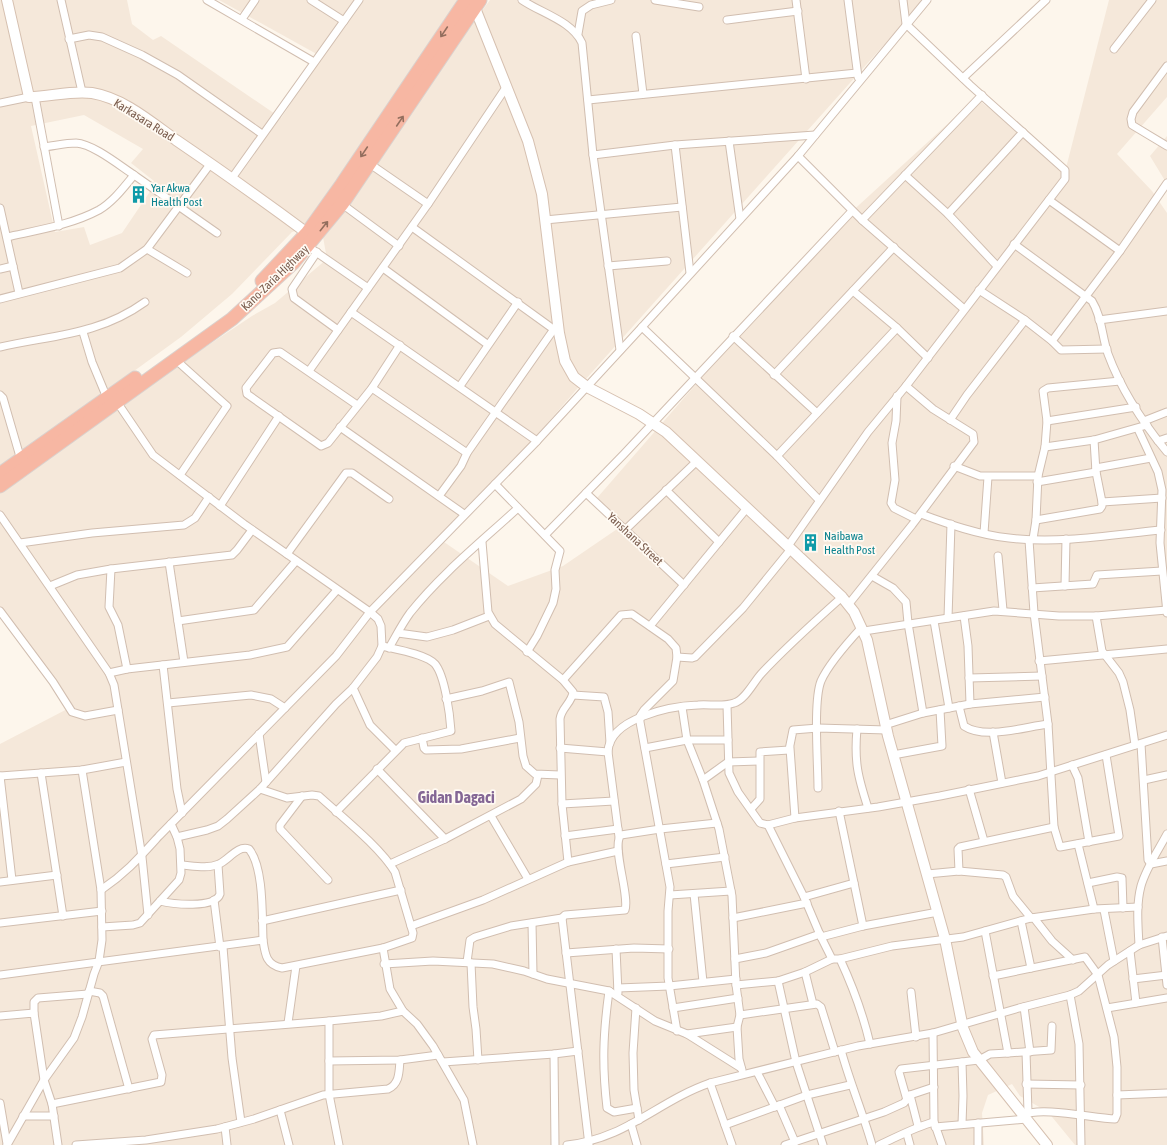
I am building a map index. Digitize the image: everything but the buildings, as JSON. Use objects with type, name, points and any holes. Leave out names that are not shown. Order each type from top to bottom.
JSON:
[{"type":"highway","name":"Kano-Zaria Highway","points":[[0,474],[112,400],[176,360],[250,304],[312,249],[370,164],[472,2]]},
{"type":"highway","name":"Kano-Zaria Highway","points":[[0,486],[238,303],[270,274],[307,233],[472,2]]},
{"type":"street","points":[[7,0],[44,147],[59,226]]},
{"type":"street","points":[[61,0],[82,92]]},
{"type":"street","points":[[207,0],[314,62]]},
{"type":"street","points":[[242,19],[255,0]]},
{"type":"street","points":[[311,0],[344,21]]},
{"type":"street","points":[[232,178],[359,0]]},
{"type":"street","points":[[522,0],[570,27],[578,34]]},
{"type":"street","points":[[611,0],[585,8],[582,11],[578,34],[584,54],[593,155],[620,350]]},
{"type":"street","points":[[655,0],[699,7]]},
{"type":"street","points":[[796,0],[806,78]]},
{"type":"street","points":[[848,0],[858,82]]},
{"type":"street","points":[[677,657],[695,657],[743,608],[789,547],[819,500],[1065,178],[1065,170],[963,78],[906,24],[903,0]]},
{"type":"street","points":[[101,890],[123,875],[142,857],[171,824],[336,656],[370,612],[464,514],[537,441],[798,156],[927,0]]},
{"type":"street","points":[[963,78],[1046,0]]},
{"type":"street","points":[[1114,49],[1152,0]]},
{"type":"street","points":[[472,2],[528,141],[542,194],[556,331],[571,372],[574,377],[587,387],[653,422],[666,432],[845,601],[863,629],[893,756],[945,939],[963,1025],[973,1052],[1026,1115],[1047,1145]]},
{"type":"street","points":[[727,20],[798,11]]},
{"type":"street","points":[[69,39],[89,35],[102,37],[142,55],[178,75],[262,134]]},
{"type":"street","points":[[636,36],[642,94]]},
{"type":"street","points":[[1167,66],[1133,112],[1131,119],[1132,125],[1167,146]]},
{"type":"street","points":[[588,100],[857,73]]},
{"type":"street","points":[[309,371],[399,246],[507,86]]},
{"type":"street","name":"Karkasara Road","points":[[32,97],[82,92],[102,95],[116,101],[140,115],[211,163],[307,233]]},
{"type":"street","points":[[862,220],[982,95]]},
{"type":"street","points":[[0,103],[32,97]]},
{"type":"street","points":[[948,214],[1023,132]]},
{"type":"street","points":[[593,155],[675,144],[815,135]]},
{"type":"street","points":[[729,140],[740,219]]},
{"type":"street","points":[[44,147],[76,143],[95,150],[134,175],[217,233]]},
{"type":"street","points":[[675,144],[690,273]]},
{"type":"street","points":[[798,156],[852,211],[894,246],[964,309]]},
{"type":"street","points":[[0,299],[120,268],[147,249],[211,163]]},
{"type":"street","points":[[370,164],[428,204]]},
{"type":"street","points":[[6,237],[59,226],[99,210],[115,198],[134,175]]},
{"type":"street","points":[[905,175],[948,214],[997,266]]},
{"type":"street","points":[[1052,341],[1120,250],[1167,183]]},
{"type":"street","points":[[1049,200],[1120,250]]},
{"type":"street","points":[[342,204],[399,246]]},
{"type":"street","points":[[545,220],[601,216],[682,207]]},
{"type":"street","points":[[0,208],[1,218],[19,293]]},
{"type":"street","points":[[545,534],[586,493],[852,211]]},
{"type":"street","points":[[412,227],[518,302],[556,331]]},
{"type":"street","points":[[1014,244],[1087,295],[1096,308],[1107,349],[1120,381],[1158,441],[1167,451]]},
{"type":"street","points":[[774,375],[894,246]]},
{"type":"street","points":[[147,249],[186,273]]},
{"type":"street","points":[[338,330],[294,298],[292,293],[292,289],[312,249],[368,288]]},
{"type":"street","points":[[608,266],[667,261]]},
{"type":"street","points":[[0,269],[13,266]]},
{"type":"street","points":[[383,268],[488,344]]},
{"type":"street","points":[[979,290],[1025,320],[1052,341],[1058,348],[1064,351],[1107,349]]},
{"type":"street","points":[[853,291],[897,328],[928,358]]},
{"type":"street","points":[[0,347],[83,332],[129,313],[145,302]]},
{"type":"street","points":[[460,386],[518,302]]},
{"type":"street","points":[[1099,320],[1167,311]]},
{"type":"street","points":[[351,312],[460,386],[537,441]]},
{"type":"street","points":[[950,420],[967,395],[1025,320]]},
{"type":"street","points":[[642,327],[777,456],[819,500]]},
{"type":"street","points":[[777,456],[897,328]]},
{"type":"street","points":[[439,496],[461,466],[467,453],[496,412],[556,331]]},
{"type":"street","points":[[83,332],[92,362],[112,400],[153,455],[252,530],[370,612],[378,620],[381,626],[386,647]]},
{"type":"street","points":[[733,336],[817,413]]},
{"type":"street","points":[[357,405],[280,352],[276,352],[247,384],[246,388],[247,394],[322,446],[328,443],[372,388],[400,345]]},
{"type":"street","points":[[176,360],[227,406],[180,475]]},
{"type":"street","points":[[1106,755],[1119,834],[1117,837],[1060,848],[1054,828],[1048,724],[1039,661],[1032,588],[1031,539],[1036,520],[1037,479],[1045,447],[1047,421],[1042,397],[1044,389],[1120,381]]},
{"type":"street","points":[[640,716],[696,705],[727,704],[738,702],[775,659],[845,601],[872,576],[975,439],[973,434],[933,409],[906,386]]},
{"type":"street","points":[[372,388],[467,453]]},
{"type":"street","points":[[0,395],[3,398],[21,460]]},
{"type":"street","points":[[897,396],[896,421],[892,443],[895,480],[891,503],[894,508],[918,516],[1008,538],[1066,539],[1162,530]]},
{"type":"street","points":[[1047,421],[1136,408]]},
{"type":"street","points":[[1045,447],[1094,440],[1138,429],[1167,412]]},
{"type":"street","points":[[220,506],[279,416]]},
{"type":"street","points":[[340,427],[464,514]]},
{"type":"street","points":[[1138,429],[1158,472],[1162,498],[1162,530],[1160,544],[1167,613]]},
{"type":"street","points":[[1158,441],[1167,438]]},
{"type":"street","points":[[1036,520],[1100,509],[1102,502],[1100,499],[1096,470],[1094,440]]},
{"type":"street","points":[[954,466],[972,474],[1037,479],[1096,470],[1151,458]]},
{"type":"street","points":[[625,530],[697,461]]},
{"type":"street","points":[[287,554],[346,473],[352,473],[389,499]]},
{"type":"street","points":[[984,533],[988,476]]},
{"type":"street","points":[[495,484],[560,551],[554,577],[555,596],[537,636],[527,652]]},
{"type":"street","points":[[666,490],[719,542]]},
{"type":"street","name":"Yanshana Street","points":[[586,493],[684,584]]},
{"type":"street","points":[[20,543],[92,533],[184,525],[195,518],[209,497]]},
{"type":"street","points":[[1102,502],[1162,498]]},
{"type":"street","points":[[177,837],[218,826],[260,789],[336,704],[353,688],[398,633],[409,615],[422,599],[446,574],[518,508]]},
{"type":"street","points":[[650,626],[747,508]]},
{"type":"street","points":[[0,515],[109,673],[114,685],[142,857],[148,915]]},
{"type":"street","points":[[948,618],[951,524]]},
{"type":"street","points":[[50,586],[77,575],[111,569],[232,555],[238,550],[252,530]]},
{"type":"street","points":[[1065,586],[1066,539]]},
{"type":"street","points":[[482,542],[489,616],[495,624],[572,689],[573,695],[560,714],[560,775],[568,862]]},
{"type":"street","points":[[998,556],[1003,610]]},
{"type":"street","points":[[178,621],[254,610],[296,561]]},
{"type":"street","points":[[169,562],[184,662]]},
{"type":"street","points":[[111,569],[109,607],[118,625],[127,669]]},
{"type":"street","points":[[1032,588],[1093,584],[1097,574],[1162,571]]},
{"type":"street","points":[[872,576],[893,588],[906,602],[908,623],[924,713]]},
{"type":"street","points":[[109,673],[127,669],[250,655],[287,647],[337,590]]},
{"type":"street","points":[[818,788],[818,702],[822,679],[863,629],[934,621],[1003,610],[1060,616],[1096,616],[1167,610]]},
{"type":"street","points":[[0,611],[53,682],[72,712],[86,716],[118,710]]},
{"type":"street","points":[[563,680],[621,615],[632,614],[668,639],[676,648],[677,657],[673,681],[644,710],[640,716],[618,732],[610,743]]},
{"type":"street","points":[[398,633],[427,638],[489,616]]},
{"type":"street","points":[[964,616],[968,646],[970,704]]},
{"type":"street","points":[[1096,616],[1101,647],[1105,656],[1119,673],[1123,682],[1138,744],[1144,780],[1148,860],[1150,864]]},
{"type":"street","points":[[934,621],[949,708]]},
{"type":"street","points":[[336,812],[395,750],[404,743],[451,731],[443,681],[435,665],[419,656],[386,647]]},
{"type":"street","points":[[1039,661],[1167,649]]},
{"type":"street","points":[[163,665],[177,789],[182,813]]},
{"type":"street","points":[[969,678],[1042,676]]},
{"type":"street","points":[[446,699],[482,691],[509,682],[519,722],[520,738],[526,766],[530,772],[538,775],[560,775]]},
{"type":"street","points":[[353,688],[370,725],[395,750]]},
{"type":"street","points":[[168,704],[251,695],[271,699],[285,708]]},
{"type":"street","points":[[478,1060],[469,962],[470,942],[472,938],[511,926],[562,918],[565,915],[625,910],[618,851],[619,837],[608,752],[610,743],[608,712],[604,697],[573,695]]},
{"type":"street","points":[[795,818],[790,748],[793,730],[818,728],[857,730],[886,728],[924,713],[959,706],[1045,697]]},
{"type":"street","points":[[727,704],[728,762],[732,781],[760,822],[768,825],[795,818],[868,808],[1002,784],[1051,772],[1167,735]]},
{"type":"street","points":[[959,706],[964,726],[975,731],[993,732],[1048,724]]},
{"type":"street","points":[[682,707],[687,740],[703,780],[717,823],[731,891],[734,959],[740,1015],[737,1026],[742,1071]]},
{"type":"street","points":[[893,756],[942,746],[940,710]]},
{"type":"street","points":[[640,716],[670,895],[668,910],[669,986],[677,1031]]},
{"type":"street","points":[[857,730],[855,760],[857,773],[868,808]]},
{"type":"street","points":[[993,732],[1002,784]]},
{"type":"street","points":[[259,734],[266,782]]},
{"type":"street","points":[[422,738],[425,749],[437,750],[480,746],[520,738]]},
{"type":"street","points":[[645,748],[687,740],[728,740]]},
{"type":"street","points":[[560,748],[608,752]]},
{"type":"street","points":[[751,809],[760,799],[760,754],[762,751],[785,750],[790,748]]},
{"type":"street","points":[[703,780],[728,762],[759,761]]},
{"type":"street","points":[[12,880],[0,776],[82,770],[126,762]]},
{"type":"street","points":[[1072,765],[1078,778],[1089,842]]},
{"type":"street","points":[[377,769],[445,839]]},
{"type":"street","points":[[7,1145],[44,1080],[74,1038],[88,993],[100,962],[102,927],[101,890],[82,770]]},
{"type":"street","points":[[41,773],[63,916]]},
{"type":"street","points":[[390,864],[445,839],[522,799],[536,784],[538,775]]},
{"type":"street","points":[[1144,780],[1167,775]]},
{"type":"street","points":[[182,865],[201,867],[218,865],[240,849],[246,848],[251,852],[258,873],[265,953],[271,964],[282,968],[383,948],[409,941],[413,933],[395,872],[390,864],[336,812],[316,795],[283,798],[260,789]]},
{"type":"street","points":[[969,789],[984,841]]},
{"type":"street","points":[[302,796],[280,825],[280,830],[328,880]]},
{"type":"street","points":[[562,804],[614,801]]},
{"type":"street","points":[[839,811],[863,926]]},
{"type":"street","points":[[491,816],[528,879]]},
{"type":"street","points":[[619,837],[621,835],[660,829],[717,823]]},
{"type":"street","points":[[102,927],[133,925],[140,923],[179,880],[182,865],[177,837],[171,824]]},
{"type":"street","points":[[768,825],[806,900],[820,936],[832,959]]},
{"type":"street","points":[[959,871],[959,848],[984,841],[1054,828]]},
{"type":"street","points":[[565,836],[618,829]]},
{"type":"street","points":[[1139,945],[1138,907],[1141,886],[1150,864],[1167,834]]},
{"type":"street","points":[[1078,844],[1094,909]]},
{"type":"street","points":[[411,926],[483,900],[568,862],[618,851]]},
{"type":"street","points":[[666,864],[725,857]]},
{"type":"street","points":[[1150,864],[1167,861]]},
{"type":"street","points":[[160,901],[182,905],[214,900],[220,894],[218,865]]},
{"type":"street","points":[[927,874],[959,871],[1003,874],[1006,877],[1013,896],[1052,941],[1073,960]]},
{"type":"street","points":[[0,882],[57,875]]},
{"type":"street","points":[[1088,883],[1117,877],[1122,878],[1123,908]]},
{"type":"street","points":[[732,918],[806,900],[854,883]]},
{"type":"street","points":[[262,921],[401,890]]},
{"type":"street","points":[[670,895],[731,891]]},
{"type":"street","points":[[694,894],[703,982]]},
{"type":"street","points":[[214,900],[222,947],[232,1058],[241,1122]]},
{"type":"street","points":[[618,988],[669,986],[703,982],[778,981],[805,972],[832,959],[840,959],[892,946],[945,939],[985,931],[1032,918],[1094,909],[1104,910],[1138,907]]},
{"type":"street","points":[[1104,910],[1114,961]]},
{"type":"street","points":[[0,923],[102,911]]},
{"type":"street","points":[[734,959],[766,953],[820,936],[863,926],[938,912]]},
{"type":"street","points":[[562,918],[589,1144]]},
{"type":"street","points":[[1021,921],[1031,968]]},
{"type":"street","points":[[532,923],[533,974]]},
{"type":"street","points":[[985,931],[1008,1054]]},
{"type":"street","points":[[567,1145],[589,1144],[639,1120],[693,1089],[742,1071],[757,1072],[838,1051],[934,1033],[1000,1013],[1070,995],[1079,991],[1114,961],[1139,945],[1164,936],[1167,985]]},
{"type":"street","points":[[0,975],[222,947],[263,940]]},
{"type":"street","points":[[383,948],[384,964],[390,989],[403,1011],[416,1024],[443,1062],[464,1100],[473,1145]]},
{"type":"street","points":[[566,953],[616,949],[669,949]]},
{"type":"street","points":[[616,949],[618,996]]},
{"type":"street","points":[[1130,951],[1136,1003]]},
{"type":"street","points":[[879,1145],[907,1134],[918,1126],[978,1123],[1042,1112],[1115,1119],[1117,1114],[1117,1095],[1114,1037],[1098,975],[1086,957],[993,976]]},
{"type":"street","points":[[840,959],[854,990],[864,1018],[870,1044]]},
{"type":"street","points":[[384,964],[419,961],[493,964],[569,983],[609,991],[655,1021],[687,1034],[742,1071]]},
{"type":"street","points":[[288,1023],[296,966]]},
{"type":"street","points":[[805,972],[813,1004]]},
{"type":"street","points":[[1133,979],[1166,975]]},
{"type":"street","points":[[778,981],[796,1062],[823,1145]]},
{"type":"street","points":[[609,991],[603,1037],[603,1068],[607,1108],[614,1112],[637,1108]]},
{"type":"street","points":[[912,992],[916,1036]]},
{"type":"street","points":[[58,1145],[52,1104],[44,1080],[34,1013],[34,1002],[38,998],[88,993],[100,993],[103,996],[129,1089]]},
{"type":"street","points":[[1070,995],[1079,1044],[1081,1145]]},
{"type":"street","points":[[673,1008],[738,998]]},
{"type":"street","points":[[1107,1008],[1167,998]]},
{"type":"street","points":[[740,1015],[813,1004],[821,1007],[864,1119],[872,1145]]},
{"type":"street","points":[[1024,1007],[1028,1052],[1026,1115]]},
{"type":"street","points":[[636,1008],[633,1066],[634,1090],[639,1120]]},
{"type":"street","points":[[52,1104],[129,1089],[162,1080],[152,1039],[154,1035],[381,1016],[403,1011]]},
{"type":"street","points":[[0,1016],[34,1013]]},
{"type":"street","points":[[329,1021],[329,1094],[339,1145]]},
{"type":"street","points":[[687,1034],[737,1026]]},
{"type":"street","points":[[918,1126],[900,1070],[979,1060],[990,1054],[1050,1050],[1052,1026]]},
{"type":"street","points":[[934,1033],[934,1125],[942,1145]]},
{"type":"street","points":[[443,1062],[554,1054],[578,1050]]},
{"type":"street","points":[[554,1054],[555,1145]]},
{"type":"street","points":[[329,1061],[400,1060],[438,1055]]},
{"type":"street","points":[[76,1145],[159,1138],[225,1127],[329,1094],[388,1089],[393,1087],[399,1078],[400,1060]]},
{"type":"street","points":[[962,1062],[964,1096],[962,1124]]},
{"type":"street","points":[[757,1072],[777,1106],[795,1142]]},
{"type":"street","points":[[710,1083],[732,1145]]},
{"type":"street","points":[[725,1125],[807,1095],[850,1084]]},
{"type":"street","points":[[1026,1084],[1081,1086]]},
{"type":"street","points":[[785,1145],[864,1119],[904,1103],[909,1098],[934,1087]]},
{"type":"street","points":[[1117,1095],[1167,1093]]},
{"type":"street","points":[[0,1103],[7,1145]]},
{"type":"street","points":[[280,1110],[289,1145]]},
{"type":"street","points":[[23,1116],[54,1116]]},
{"type":"street","points":[[978,1123],[978,1145]]},
{"type":"street","points":[[631,1124],[637,1145]]},
{"type":"street","points":[[225,1127],[227,1145]]},
{"type":"street","points":[[907,1134],[910,1145]]},
{"type":"shaded area","points":[[0,0],[127,0],[132,24],[153,40],[161,36],[281,118],[322,57],[219,0],[464,0],[308,227],[292,232],[232,294],[181,337],[0,468]],"holes":[[[84,115],[143,149],[131,163],[154,181],[149,193],[122,233],[90,245],[84,227],[55,232],[31,126]]]},
{"type":"shaded area","points":[[490,0],[924,0],[577,389],[444,542],[508,586],[563,566],[623,525],[597,498],[824,237],[976,98],[1066,168],[1109,0],[1167,0],[1167,97],[1117,154],[1152,191],[1167,213],[1167,1145],[1075,1145],[1048,1112],[1020,1096],[1012,1084],[988,1095],[982,1113],[984,1145],[0,1145],[0,744],[73,706],[0,607],[0,488],[162,376],[252,316],[275,303],[327,259],[323,237],[331,215]]},
{"type":"shaded area","points":[[1167,136],[1167,184],[1150,156]]},
{"type":"place","name":"Yar Akwa Health Post","points":[[138,195]]},
{"type":"place","name":"Naibawa Health Post","points":[[811,543]]},
{"type":"district","name":"Gidan Dagaci","points":[[456,797]]}]
